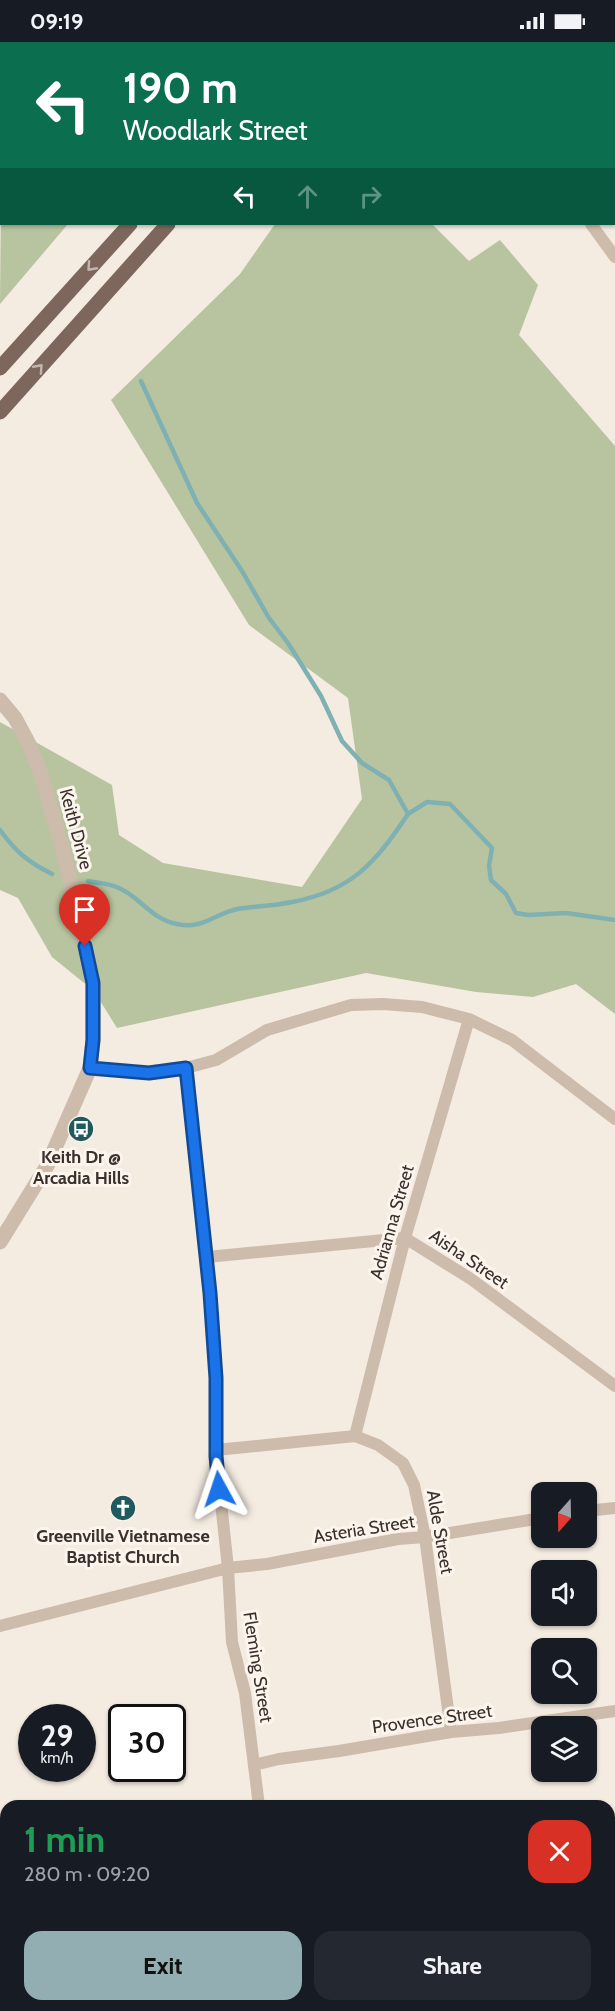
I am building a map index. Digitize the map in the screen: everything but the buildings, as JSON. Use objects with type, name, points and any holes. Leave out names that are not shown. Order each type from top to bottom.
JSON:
[{"type":"main road","points":[[0,368],[129,225]]},
{"type":"main road","points":[[0,412],[167,225]]},
{"type":"street","points":[[592,225],[615,257]]},
{"type":"street","name":"Keith Drive","points":[[0,700],[15,718],[29,744],[40,774],[64,854],[93,983],[93,1040],[90,1068],[47,1166],[0,1242]]},
{"type":"street","points":[[90,1068],[149,1073],[186,1068],[216,1060],[267,1030],[351,1005],[383,1004],[422,1007],[469,1019],[512,1040],[615,1119]]},
{"type":"street","name":"Adrianna Street","points":[[356,1436],[405,1238],[469,1019]]},
{"type":"street","name":"Fleming Street","points":[[186,1068],[207,1257],[216,1378],[216,1450],[228,1568],[232,1642],[245,1693],[258,1800]]},
{"type":"street","name":"Aisha Street","points":[[207,1257],[405,1238],[471,1279],[615,1386]]},
{"type":"street","name":"Alde Street","points":[[216,1450],[356,1436],[378,1444],[403,1463],[414,1485],[425,1537],[451,1732]]},
{"type":"street","points":[[597,1510],[615,1508]]},
{"type":"street","name":"Asteria Street","points":[[0,1626],[228,1568],[267,1564],[398,1539],[425,1537],[531,1520]]},
{"type":"street","name":"Provence Street","points":[[254,1765],[451,1732],[498,1728],[615,1711]]},
{"type":"green space","points":[[1,225],[67,225],[0,304]]},
{"type":"green space","points":[[274,225],[433,225],[469,261],[500,240],[538,285],[519,335],[615,446],[615,1014],[576,984],[533,997],[476,992],[366,973],[117,1028],[94,991],[52,957],[18,898],[0,890],[0,722],[112,785],[119,835],[163,863],[302,887],[362,799],[348,698],[249,625],[111,400],[240,274]]},
{"type":"waterway","points":[[141,381],[197,503],[321,696],[342,741],[362,763],[389,780],[408,814],[427,802],[450,804],[492,848],[489,866],[491,880],[506,894],[516,913],[528,915],[566,913],[615,920]]},
{"type":"waterway","points":[[88,881],[119,888],[160,918],[177,924],[193,925],[237,909],[313,897],[347,882],[373,860],[408,814]]},
{"type":"waterway","points":[[0,830],[23,856],[52,874]]},
{"type":"place","name":"Keith Dr @ Arcadia Hills","points":[[81,1129]]},
{"type":"place","name":"Greenville Vietnamese Baptist Church","points":[[123,1508]]},
{"type":"route","points":[[85,946],[93,983],[93,1040],[90,1068],[149,1073],[186,1068],[210,1293],[216,1378],[216,1456],[219,1489]]}]
